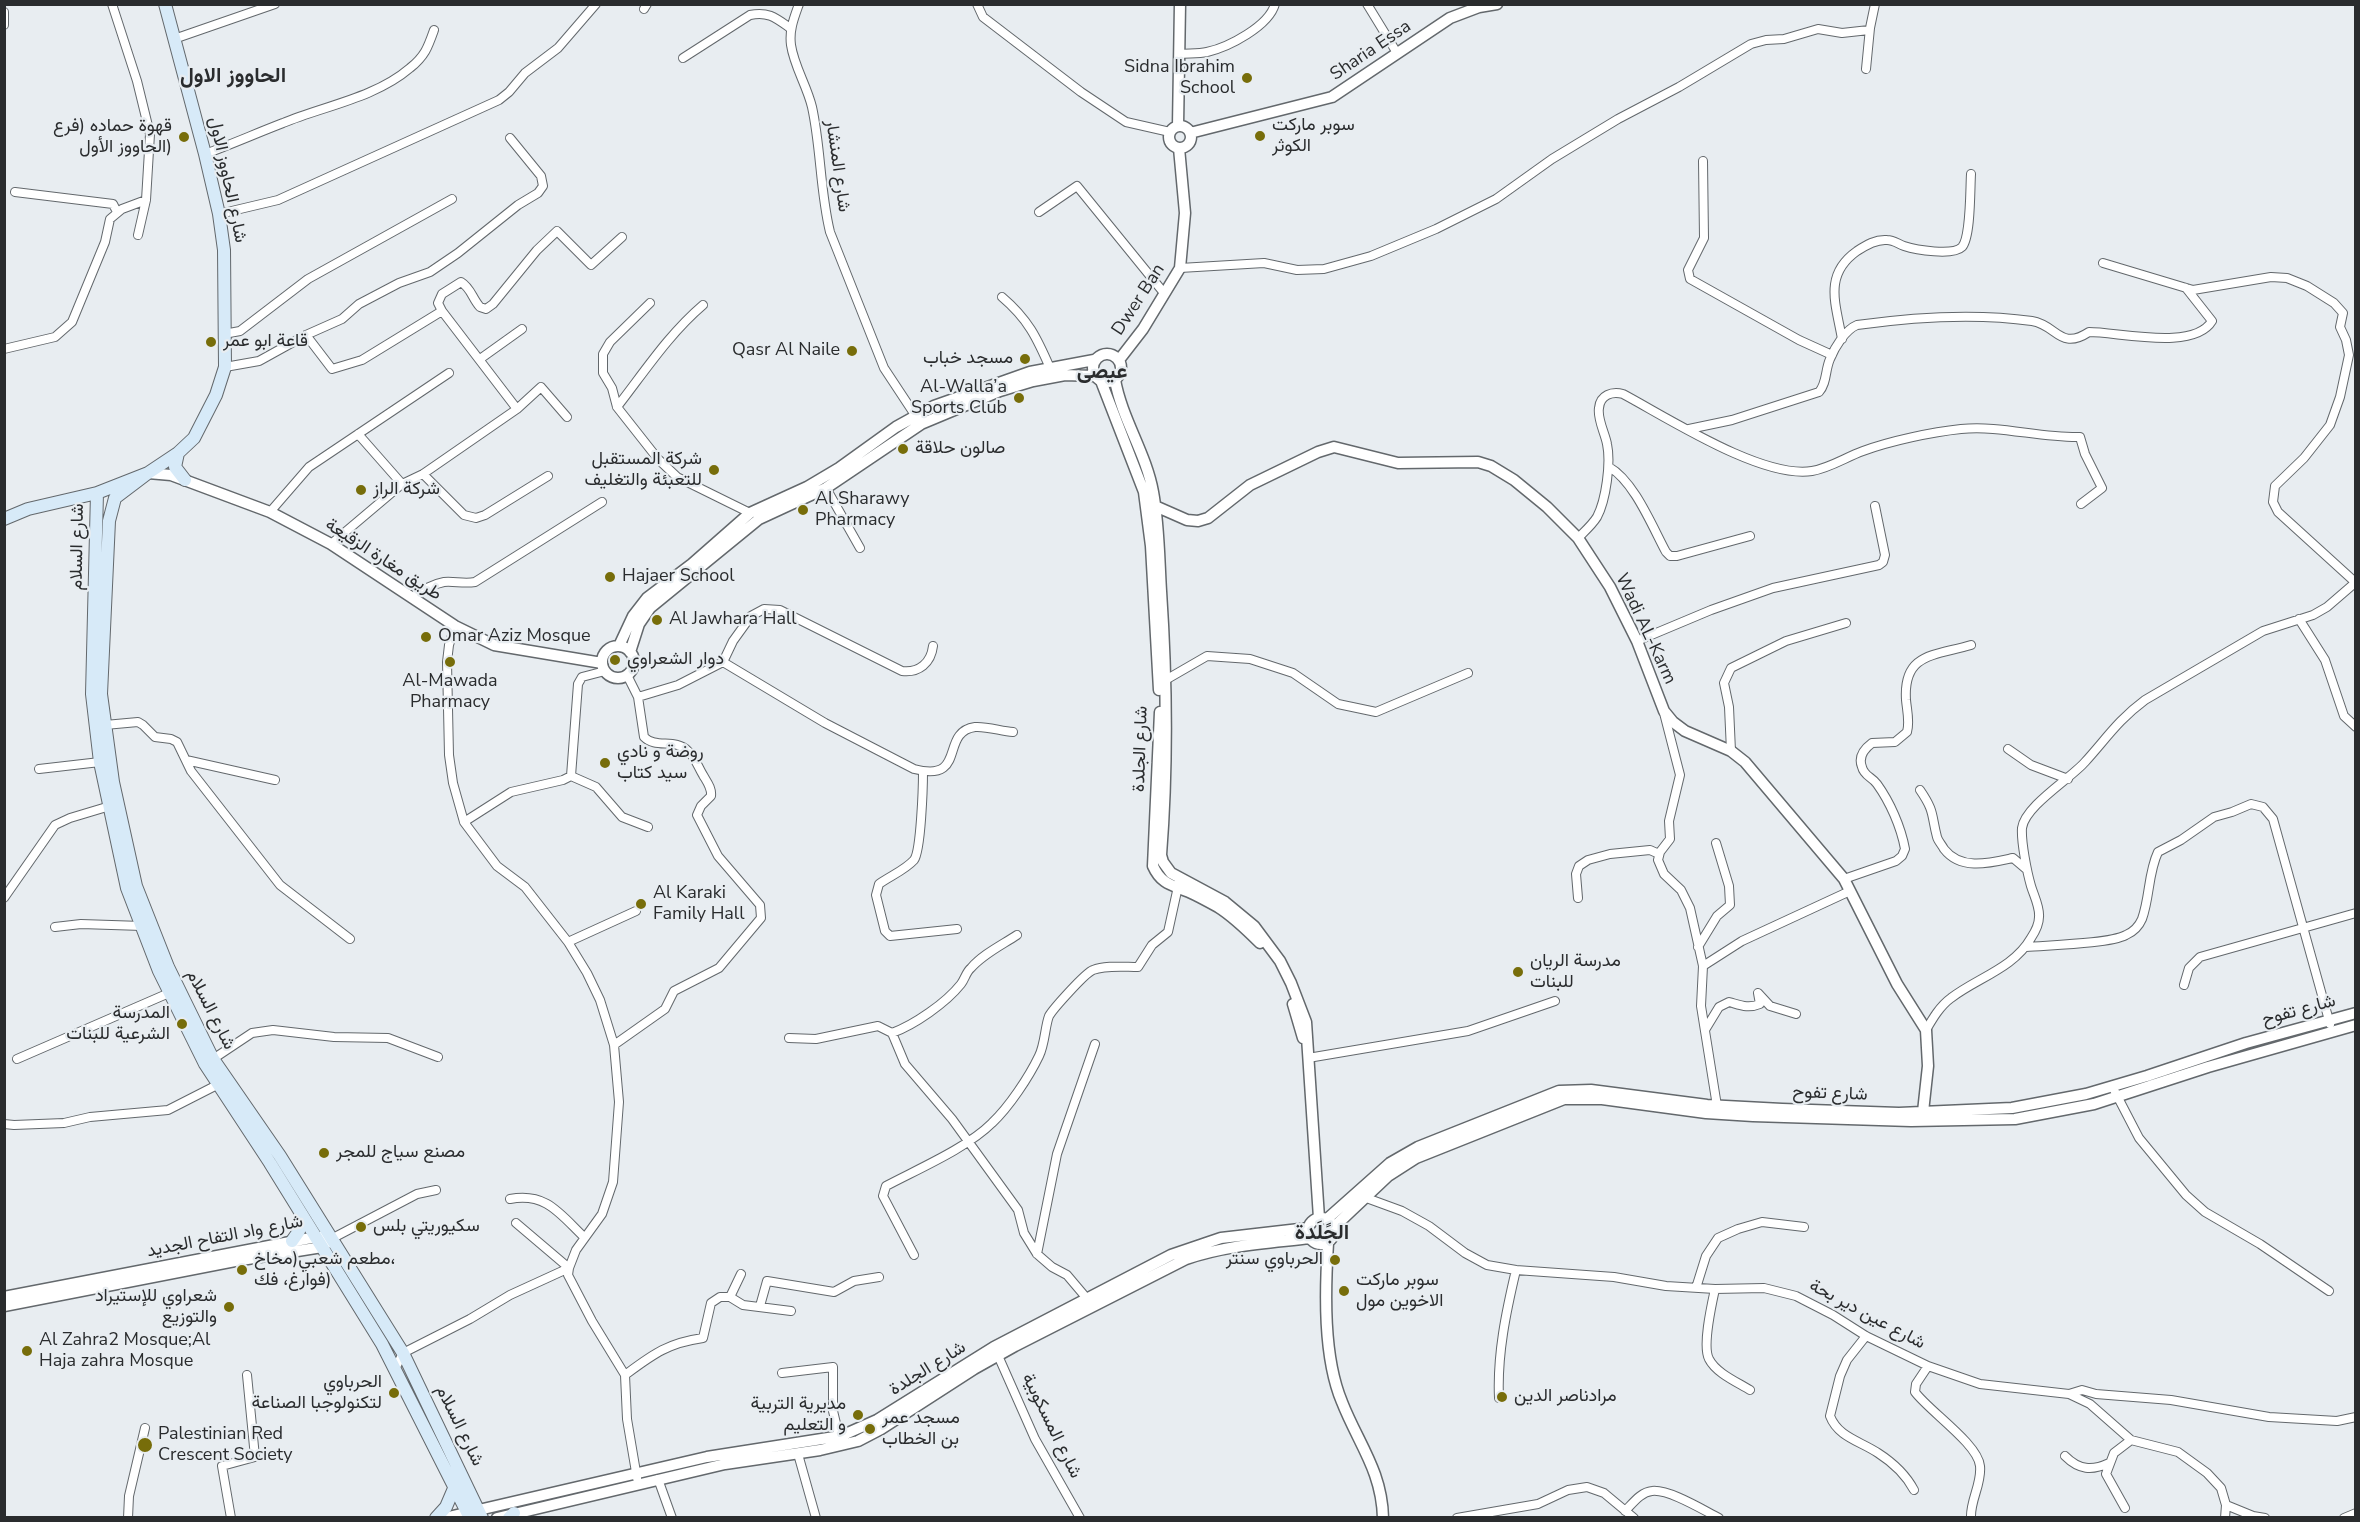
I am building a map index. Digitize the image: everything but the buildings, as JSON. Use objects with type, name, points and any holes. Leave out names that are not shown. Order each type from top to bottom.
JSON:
[{"type":"main road","name":"شارع الحاووز الاول","points":[[148,473],[178,453],[194,438],[216,395],[225,367],[224,250],[219,214],[206,154],[165,4]]},
{"type":"main road","points":[[178,453],[175,467],[185,480]]},
{"type":"main road","points":[[4,519],[28,509],[97,493],[148,473]]},
{"type":"main road","name":"شارع السلام","points":[[148,473],[115,498],[109,522],[101,694],[113,782],[136,886],[168,967],[213,1059],[333,1238],[403,1353],[475,1515]]},
{"type":"main road","name":"شارع السلام","points":[[97,493],[92,694],[100,762],[127,888],[169,993],[205,1064],[303,1215],[382,1344],[454,1486],[475,1515]]},
{"type":"main road","points":[[292,1241],[299,1231],[303,1215]]},
{"type":"main road","points":[[436,1518],[446,1507],[454,1486]]},
{"type":"street","points":[[4,25],[4,11],[7,4]]},
{"type":"street","points":[[112,4],[137,81],[150,134],[146,200],[138,235]]},
{"type":"street","points":[[174,39],[275,4]]},
{"type":"street","points":[[219,214],[278,200],[498,100],[510,91],[525,73],[558,48],[596,4]]},
{"type":"street","name":"شارع المنشار","points":[[799,4],[790,28],[791,47],[811,104],[820,149],[825,211],[830,232],[884,368],[918,419]]},
{"type":"street","points":[[977,4],[983,17],[1080,92],[1126,122],[1174,129],[1185,127],[1190,133],[1189,143],[1179,148],[1170,143],[1174,129],[1180,4]]},
{"type":"street","points":[[1179,54],[1207,52],[1227,45],[1258,28],[1273,13],[1275,4]]},
{"type":"street","points":[[1367,4],[1397,53]]},
{"type":"street","name":"Sharia Essa","points":[[1190,133],[1327,99],[1349,87],[1450,18],[1497,4]]},
{"type":"street","points":[[1866,69],[1869,30],[1875,4]]},
{"type":"street","points":[[683,58],[750,15],[771,14],[790,28]]},
{"type":"street","points":[[1180,268],[1264,263],[1297,270],[1324,269],[1371,256],[1436,230],[1496,199],[1552,159],[1599,130],[1752,44],[1766,39],[1784,39],[1818,29],[1842,33],[1869,30]]},
{"type":"street","points":[[206,154],[386,84],[410,68],[430,47],[434,30]]},
{"type":"street","points":[[225,367],[259,361],[306,335],[342,319],[359,304],[399,283],[430,272],[458,253],[518,205],[540,192],[544,184],[541,176],[510,138]]},
{"type":"street","name":"Dwer Ban","points":[[1119,360],[1143,329],[1180,268],[1185,213],[1179,148]]},
{"type":"street","points":[[1703,161],[1704,238],[1688,270],[1690,279],[1799,340],[1832,355]]},
{"type":"street","points":[[1842,339],[1834,290],[1835,277],[1841,266],[1855,252],[1879,240],[1891,240],[1903,246],[1947,252],[1959,249],[1966,239],[1971,174]]},
{"type":"street","points":[[1039,212],[1077,186],[1164,293]]},
{"type":"street","points":[[15,192],[113,204],[117,212]]},
{"type":"street","points":[[225,334],[240,331],[309,279],[452,199]]},
{"type":"street","points":[[4,349],[54,337],[72,322],[105,242],[108,224],[117,212],[146,200]]},
{"type":"street","points":[[517,409],[442,311],[438,303],[442,294],[461,282],[469,287],[473,299],[480,308],[486,309],[493,304],[537,250],[557,231],[591,265],[622,237]]},
{"type":"street","points":[[1926,1030],[1935,1014],[1949,1000],[2014,959],[2026,947],[2034,933],[2039,917],[2037,902],[2026,869],[2022,832],[2026,818],[2085,762],[2121,719],[2145,700],[2263,631],[2313,615],[2327,607],[2355,582],[2278,512],[2273,496],[2277,483],[2304,458],[2330,425],[2337,407],[2348,362],[2348,347],[2340,327],[2343,313],[2334,303],[2307,286],[2287,278],[2271,277],[2200,290],[2186,288],[2103,263]]},
{"type":"street","points":[[1689,429],[1732,420],[1819,392],[1832,355],[1848,330],[1857,325],[1966,316],[2037,322],[2065,339],[2078,339],[2089,332],[2171,338],[2196,333],[2207,328],[2212,321],[2186,288]]},
{"type":"street","points":[[1002,297],[1020,312],[1028,324],[1038,340],[1050,369]]},
{"type":"street","points":[[650,303],[610,342],[603,354],[603,373],[612,388],[618,407],[658,459],[677,477],[750,513]]},
{"type":"street","points":[[618,407],[667,340],[703,305]]},
{"type":"street","points":[[306,335],[332,369],[362,360],[442,311]]},
{"type":"street","points":[[480,359],[522,329]]},
{"type":"street","points":[[603,667],[606,651],[619,646],[633,616],[647,598],[692,564],[750,513],[807,487],[918,419],[1030,372],[1094,360],[1107,354],[1119,360],[1121,369],[1114,380],[1109,382],[1097,378],[1065,375],[1033,381],[918,419],[826,488],[759,519],[664,595],[650,608],[639,624],[630,652],[633,666],[627,675],[613,677],[603,667]]},
{"type":"street","points":[[1094,360],[1092,368],[1097,378]]},
{"type":"street","points":[[270,512],[309,467],[450,373]]},
{"type":"street","name":"شارع الجلدة","points":[[1097,378],[1150,504]]},
{"type":"street","name":"شارع الجلدة","points":[[1114,380],[1123,410],[1149,473],[1162,682],[1153,866],[1168,885],[1179,884],[1241,923],[1261,944],[1275,965],[1292,1000],[1308,1058],[1327,1221]]},
{"type":"street","points":[[331,544],[402,484],[423,474],[517,409],[541,387],[567,417]]},
{"type":"street","points":[[1578,538],[1591,525],[1600,510],[1609,467],[1608,446],[1598,412],[1602,400],[1609,394],[1623,394],[1739,455],[1795,472],[1813,471],[1864,450],[1962,429],[1995,429],[2060,438],[2080,437],[2085,454],[2102,488],[2081,504]]},
{"type":"street","points":[[358,434],[402,484]]},
{"type":"street","name":"Wadi AL-Karm","points":[[1150,504],[1187,520],[1198,521],[1208,518],[1250,484],[1318,452],[1334,447],[1398,463],[1466,462],[1491,466],[1522,486],[1578,538],[1610,587],[1637,641],[1664,711],[1685,731],[1731,751],[1745,762],[1844,879],[1897,984],[1926,1030],[1928,1066],[1923,1116]]},
{"type":"street","points":[[1609,467],[1618,472],[1637,499],[1670,556],[1750,536]]},
{"type":"street","name":"طريق مغارة الزقيعة","points":[[148,473],[171,475],[270,512],[331,544],[455,626],[494,645],[603,667]]},
{"type":"street","points":[[423,474],[464,515],[476,518],[548,476]]},
{"type":"street","points":[[826,488],[860,548]]},
{"type":"street","points":[[412,598],[423,590],[445,582],[456,584],[475,582],[602,502]]},
{"type":"street","points":[[1637,641],[1711,610],[1773,588],[1881,564],[1885,555],[1875,506]]},
{"type":"street","points":[[638,697],[678,685],[723,662],[733,641],[748,619],[764,609],[780,610],[902,671],[915,671],[922,667],[930,657],[933,646]]},
{"type":"street","points":[[2300,619],[2325,660],[2344,716],[2355,726]]},
{"type":"street","points":[[1731,751],[1729,707],[1724,682],[1731,668],[1785,641],[1846,623]]},
{"type":"street","points":[[455,626],[448,645],[447,662],[449,755],[453,783],[464,822],[497,866],[525,887],[568,942],[600,1000],[614,1045],[619,1102],[613,1182],[604,1209],[584,1237],[568,1268],[568,1275],[592,1321],[625,1375],[627,1419],[637,1479]]},
{"type":"street","points":[[1844,879],[1896,861],[1905,849],[1888,799],[1875,780],[1863,770],[1861,763],[1863,753],[1872,743],[1895,742],[1905,735],[1908,726],[1906,681],[1913,666],[1924,659],[1971,645]]},
{"type":"street","points":[[619,646],[630,652]]},
{"type":"street","points":[[1162,682],[1207,656],[1250,658],[1293,672],[1338,704],[1376,712],[1468,673]]},
{"type":"street","points":[[723,662],[825,723],[914,769],[939,771],[947,766],[957,739],[970,729],[977,727],[1013,732]]},
{"type":"street","points":[[571,776],[578,684],[582,676],[603,667]]},
{"type":"street","points":[[614,1045],[665,1010],[674,992],[719,968],[761,918],[760,905],[718,856],[698,815],[701,806],[711,796],[711,788],[692,755],[684,747],[673,743],[652,742],[644,737],[638,697],[627,675]]},
{"type":"street","points":[[1664,711],[1680,776],[1670,821],[1670,839],[1659,854],[1658,862],[1664,874],[1682,890],[1688,902],[1702,966],[1701,1006],[1717,1106]]},
{"type":"street","points":[[105,725],[141,723],[156,738],[175,741],[191,771],[280,885],[350,939]]},
{"type":"street","points":[[2007,749],[2031,765],[2068,778]]},
{"type":"street","points":[[186,760],[275,780]]},
{"type":"street","points":[[39,769],[100,762]]},
{"type":"street","points":[[923,771],[924,794],[917,854],[908,865],[879,884],[876,895],[886,932],[890,936],[957,929]]},
{"type":"street","points":[[464,822],[511,792],[563,780],[571,776]]},
{"type":"street","points":[[571,776],[596,787],[622,817],[648,827]]},
{"type":"street","points":[[1920,790],[1932,808],[1937,839],[1949,855],[1974,864],[2013,858],[2026,869]]},
{"type":"street","points":[[2026,947],[2115,939],[2130,934],[2143,917],[2151,870],[2158,852],[2181,840],[2214,817],[2251,804],[2263,807],[2274,819],[2332,1030]]},
{"type":"street","points":[[4,898],[56,825],[70,818],[110,806]]},
{"type":"street","points":[[1698,947],[1716,916],[1730,905],[1729,886],[1716,843]]},
{"type":"street","points":[[1578,898],[1576,874],[1579,867],[1588,860],[1610,854],[1650,850],[1659,854]]},
{"type":"street","points":[[914,1255],[883,1196],[886,1186],[968,1141],[992,1124],[1040,1056],[1049,1017],[1085,975],[1094,969],[1138,967],[1142,964],[1152,945],[1167,932],[1179,884]]},
{"type":"street","points":[[1702,966],[1742,941],[1850,891]]},
{"type":"street","points":[[568,942],[636,911]]},
{"type":"street","points":[[2184,985],[2189,968],[2200,957],[2355,913]]},
{"type":"street","points":[[55,927],[81,924],[142,926]]},
{"type":"street","points":[[892,1033],[905,1028],[944,1000],[961,984],[970,968],[988,953],[1017,935]]},
{"type":"street","points":[[17,1059],[169,993]]},
{"type":"street","points":[[1705,1030],[1719,1007],[1729,1002],[1740,1006],[1755,1006],[1760,1004],[1758,993],[1770,1006],[1796,1014]]},
{"type":"street","points":[[1308,1058],[1468,1030],[1556,1001]]},
{"type":"street","name":"شارع تفوح","points":[[2115,1091],[2329,1019],[2355,1013]]},
{"type":"street","points":[[1326,1274],[1311,1236],[1312,1221],[1327,1221],[1360,1195],[1416,1158],[1564,1099],[1602,1099],[1706,1113],[2015,1119],[2094,1104],[2115,1091],[2208,1067],[2355,1024]]},
{"type":"street","points":[[789,1038],[816,1039],[878,1026],[892,1033],[905,1064],[968,1141],[1018,1210],[1024,1233],[1037,1254],[1052,1267],[1067,1275],[1090,1302]]},
{"type":"street","points":[[213,1059],[252,1033],[273,1030],[334,1037],[388,1038],[438,1057]]},
{"type":"street","points":[[1037,1254],[1046,1221],[1054,1164],[1095,1044]]},
{"type":"street","points":[[4,1124],[64,1123],[90,1116],[168,1110],[219,1084]]},
{"type":"street","name":"شارع تفوح","points":[[1360,1195],[1390,1163],[1418,1146],[1559,1091],[1591,1090],[1717,1106],[1923,1116]]},
{"type":"street","points":[[2115,1091],[2139,1138],[2186,1195],[2205,1212],[2260,1244],[2329,1291]]},
{"type":"street","points":[[333,1238],[417,1194],[436,1190]]},
{"type":"street","name":"شارع عين دير بحة","points":[[1360,1195],[1402,1210],[1429,1226],[1465,1253],[1487,1265],[1516,1270],[1614,1277],[1666,1286],[1715,1289],[1764,1288],[1796,1296],[1833,1315],[1866,1336],[1928,1366],[1980,1384],[2069,1394],[2090,1404],[2131,1440],[2178,1452],[2207,1473],[2221,1488],[2226,1504]]},
{"type":"street","points":[[510,1199],[526,1196],[541,1199],[584,1237]]},
{"type":"street","points":[[1327,1221],[1334,1236],[1328,1243],[1326,1274],[1333,1371],[1341,1401],[1375,1471],[1382,1496],[1383,1518]]},
{"type":"street","points":[[1696,1288],[1706,1256],[1718,1238],[1762,1222],[1804,1227]]},
{"type":"street","points":[[516,1223],[568,1268]]},
{"type":"street","name":"شارع الجلدة","points":[[497,1518],[740,1451],[839,1436],[877,1420],[1171,1255],[1204,1242],[1221,1238],[1311,1236],[1328,1243]]},
{"type":"street","name":"شارع واد التفاح الجديد","points":[[4,1306],[223,1264],[333,1238]]},
{"type":"street","name":"شارع واد التفاح الجديد","points":[[4,1297],[292,1241],[319,1242]]},
{"type":"street","points":[[394,1369],[403,1353],[470,1320],[510,1295],[568,1268]]},
{"type":"street","points":[[1499,1398],[1498,1382],[1504,1320],[1516,1270]]},
{"type":"street","points":[[730,1297],[741,1274]]},
{"type":"street","points":[[760,1306],[767,1281],[834,1292],[854,1281],[879,1277]]},
{"type":"street","points":[[1715,1289],[1708,1340],[1709,1359],[1715,1366],[1750,1390]]},
{"type":"street","points":[[625,1375],[655,1352],[703,1338],[711,1303],[720,1297],[730,1297],[743,1305],[791,1311]]},
{"type":"street","points":[[1866,1336],[1847,1360],[1840,1376],[1830,1416],[1837,1430],[1877,1452],[1895,1465],[1914,1490]]},
{"type":"street","name":"شارع الجلدة","points":[[444,1518],[475,1515],[637,1479],[658,1479],[725,1464],[798,1454],[858,1441],[881,1429],[997,1352]]},
{"type":"street","name":"شارع المسكوبية","points":[[997,1352],[1035,1439],[1080,1518]]},
{"type":"street","points":[[1928,1366],[1916,1384],[1915,1392],[1978,1458],[1980,1478],[1971,1518]]},
{"type":"street","points":[[782,1373],[833,1367],[833,1411],[839,1436]]},
{"type":"street","points":[[231,1518],[222,1466],[255,1457],[246,1374]]},
{"type":"street","points":[[2069,1394],[2082,1390],[2096,1394],[2171,1400],[2269,1417],[2337,1421],[2355,1416]]},
{"type":"street","points":[[128,1518],[129,1496],[145,1428]]},
{"type":"street","points":[[2125,1508],[2106,1474],[2114,1453],[2131,1440]]},
{"type":"street","points":[[798,1454],[816,1518]]},
{"type":"street","points":[[2065,1456],[2072,1463],[2083,1468],[2096,1469],[2109,1463]]},
{"type":"street","points":[[658,1479],[672,1518]]},
{"type":"street","points":[[1457,1518],[1538,1504],[1580,1487],[1599,1490],[1634,1518]]},
{"type":"street","points":[[1625,1511],[1644,1494],[1652,1491],[1663,1492],[1719,1518]]},
{"type":"street","points":[[2225,1518],[2226,1504],[2253,1516],[2265,1518]]},
{"type":"place","name":"Sidna Ibrahim School","points":[[1247,78]]},
{"type":"place","name":"سوبر ماركت الكوثر","points":[[1260,136]]},
{"type":"place","name":"قهوة حماده (فرع الحاووز الأول)","points":[[184,137]]},
{"type":"place","name":"قاعة ابو عمر","points":[[211,342]]},
{"type":"place","name":"Qasr Al Naile","points":[[852,351]]},
{"type":"place","name":"مسجد خباب","points":[[1025,359]]},
{"type":"place","name":"Al-Walla’a Sports Club","points":[[1019,398]]},
{"type":"place","name":"صالون حلاقة","points":[[903,449]]},
{"type":"place","name":"شركة المستقبل للتعبئة والتغليف","points":[[714,470]]},
{"type":"place","name":"شركة الراز","points":[[361,490]]},
{"type":"place","name":"Al Sharawy Pharmacy","points":[[803,510]]},
{"type":"place","name":"Hajaer School","points":[[610,577]]},
{"type":"place","name":"Al Jawhara Hall","points":[[657,620]]},
{"type":"place","name":"Omar Aziz Mosque","points":[[426,637]]},
{"type":"place","name":"دوار الشعراوي","points":[[615,660]]},
{"type":"place","name":"Al-Mawada Pharmacy","points":[[450,662]]},
{"type":"place","name":"روضة و نادي سيد كتاب","points":[[605,763]]},
{"type":"place","name":"Al Karaki Family Hall","points":[[641,904]]},
{"type":"place","name":"مدرسة الريان للبنات","points":[[1518,972]]},
{"type":"place","name":"المدرسة الشرعية للبنات","points":[[182,1024]]},
{"type":"place","name":"مصنع سياج للمجر","points":[[324,1153]]},
{"type":"place","name":"سكيوريتي بلس","points":[[361,1227]]},
{"type":"place","name":"الحرباوي سنتر","points":[[1335,1260]]},
{"type":"place","name":"مطعم شعبي(مخاخ، فوارغ، فك)","points":[[242,1270]]},
{"type":"place","name":"سوبر ماركت الاخوين مول","points":[[1344,1291]]},
{"type":"place","name":"شعراوي للإستيراد والتوزيع","points":[[229,1307]]},
{"type":"place","name":"Al Zahra2 Mosque;Al Haja zahra Mosque","points":[[27,1351]]},
{"type":"place","name":"الحرباوي لتكنولوجبا الصناعة","points":[[394,1393]]},
{"type":"place","name":"مرادناصر الدين","points":[[1502,1397]]},
{"type":"place","name":"مديرية التربية و التعليم","points":[[858,1415]]},
{"type":"place","name":"مسجد عمر بن الخطاب","points":[[870,1429]]},
{"type":"place","name":"Palestinian Red Crescent Society","points":[[145,1445]]},
{"type":"district","name":"الحاووز الاول","points":[[233,77]]},
{"type":"district","name":"عيصى","points":[[1102,373]]},
{"type":"district","name":"الجًلَدة","points":[[1322,1234]]}]
